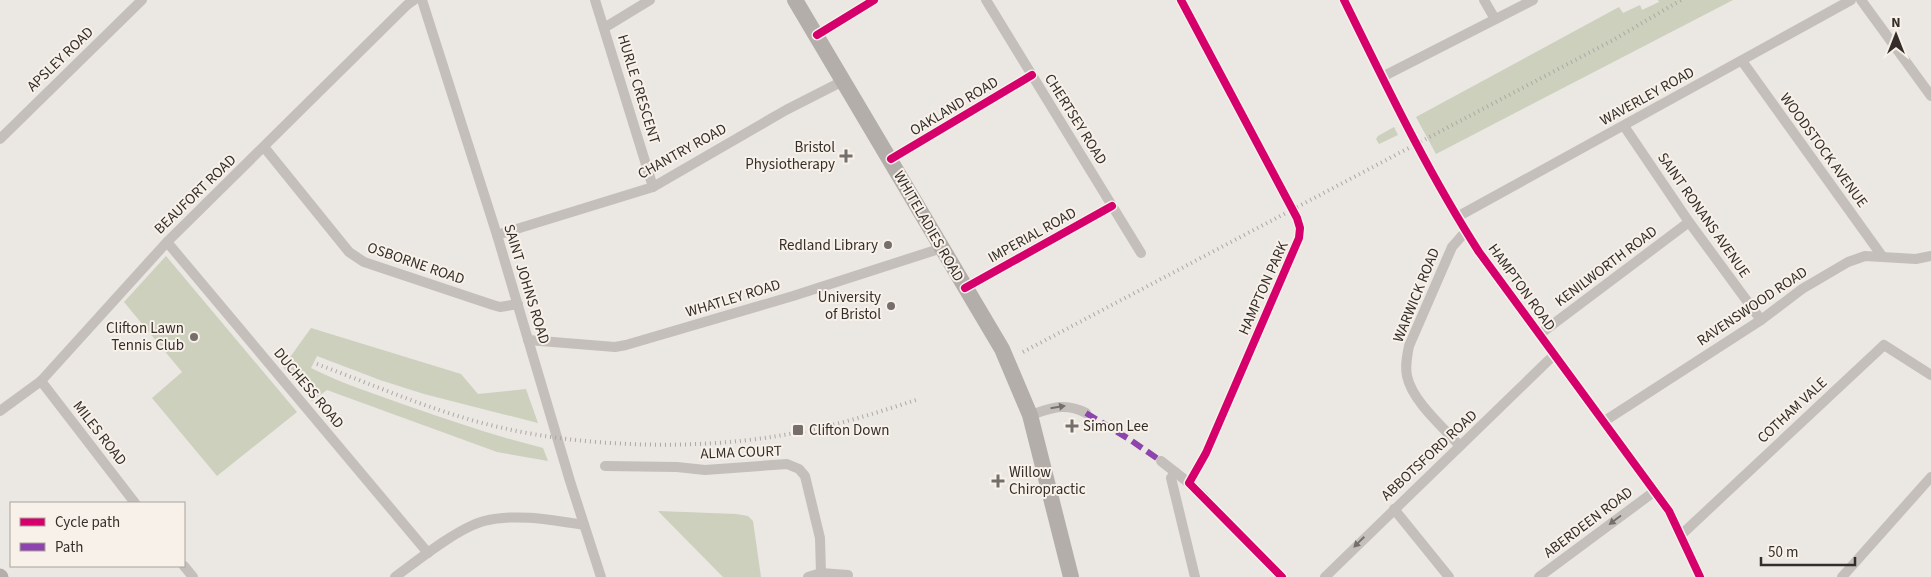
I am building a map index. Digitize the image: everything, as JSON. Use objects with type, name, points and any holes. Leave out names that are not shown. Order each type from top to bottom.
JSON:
[{"type":"main road","name":"WHITELADIES ROAD","points":[[795,0],[1002,349],[1030,415],[1071,577]]},
{"type":"street","name":"APSLEY ROAD","points":[[0,139],[142,0]]},
{"type":"street","name":"BEAUFORT ROAD","points":[[0,411],[41,381],[167,242],[414,0]]},
{"type":"street","name":"SAINT JOHNS ROAD","points":[[422,0],[497,235],[570,481],[601,577]]},
{"type":"street","name":"HURLE CRESCENT","points":[[595,0],[653,187]]},
{"type":"street","points":[[604,28],[650,0]]},
{"type":"street","points":[[817,35],[874,0]]},
{"type":"street","name":"CHERTSEY ROAD","points":[[986,0],[1141,253]]},
{"type":"street","name":"HAMPTON PARK","points":[[1181,0],[1297,218],[1300,228],[1299,238],[1206,453],[1189,483]]},
{"type":"street","name":"HAMPTON ROAD","points":[[1344,0],[1420,152],[1457,217],[1479,252],[1669,511],[1700,577]]},
{"type":"street","points":[[1484,0],[1495,19]]},
{"type":"street","points":[[1382,77],[1533,0]]},
{"type":"street","name":"WAVERLEY ROAD","points":[[1457,217],[1852,0]]},
{"type":"street","points":[[1861,0],[1931,96]]},
{"type":"street","name":"WOODSTOCK AVENUE","points":[[1742,61],[1882,256]]},
{"type":"street","name":"OAKLAND ROAD","points":[[891,159],[1032,75]]},
{"type":"street","name":"CHANTRY ROAD","points":[[497,235],[653,187],[786,110],[843,81]]},
{"type":"street","name":"SAINT RONANS AVENUE","points":[[1624,126],[1689,222],[1761,320]]},
{"type":"street","name":"OSBORNE ROAD","points":[[264,147],[349,252],[357,258],[493,305],[500,307],[518,304]]},
{"type":"street","name":"IMPERIAL ROAD","points":[[965,288],[1112,206]]},
{"type":"street","name":"KENILWORTH ROAD","points":[[1540,334],[1689,222]]},
{"type":"street","name":"WARWICK ROAD","points":[[1460,446],[1416,397],[1406,376],[1406,360],[1409,346],[1452,247],[1466,231]]},
{"type":"street","name":"DUCHESS ROAD","points":[[167,242],[428,554]]},
{"type":"street","name":"WHATLEY ROAD","points":[[528,340],[615,347],[626,346],[793,296],[942,248]]},
{"type":"street","name":"RAVENSWOOD ROAD","points":[[1603,422],[1761,320],[1802,289],[1848,262],[1865,256],[1916,259],[1931,256]]},
{"type":"street","name":"COTHAM VALE","points":[[1680,535],[1884,345],[1931,375]]},
{"type":"street","name":"ABBOTSFORD ROAD","points":[[1325,577],[1554,355]]},
{"type":"street","name":"MILES ROAD","points":[[41,381],[134,502]]},
{"type":"street","points":[[1030,415],[1055,407],[1067,406],[1086,413]]},
{"type":"street","points":[[1161,462],[1204,497]]},
{"type":"street","name":"ALMA COURT","points":[[606,466],[677,467],[705,470],[787,464],[799,469],[805,476],[820,538],[820,573]]},
{"type":"street","points":[[1174,472],[1171,478],[1195,577]]},
{"type":"street","points":[[1842,577],[1931,477]]},
{"type":"street","name":"ABERDEEN ROAD","points":[[1538,577],[1654,491]]},
{"type":"street","points":[[1394,509],[1449,577]]},
{"type":"street","points":[[395,577],[465,530],[483,522],[504,518],[541,519],[584,525]]},
{"type":"street","points":[[808,577],[820,573],[848,575]]},
{"type":"green space","points":[[1658,0],[1733,0],[1436,154],[1416,117],[1619,7],[1623,13],[1640,5],[1642,10],[1659,2]]},
{"type":"green space","points":[[1394,127],[1398,135],[1379,144],[1376,139],[1378,136]]},
{"type":"green space","name":"Clifton Lawn Tennis Club","points":[[166,256],[297,412],[217,476],[152,398],[182,372],[124,302]]},
{"type":"green space","points":[[311,328],[461,374],[478,394],[526,389],[538,423],[424,394],[380,380],[317,356],[311,368],[411,407],[543,448],[548,461],[497,452],[327,390],[312,401],[283,367]]},
{"type":"green space","points":[[658,511],[748,516],[753,521],[761,577],[723,577]]},
{"type":"railway","points":[[1023,352],[1615,39],[1681,0]]},
{"type":"railway","points":[[317,364],[409,399],[479,422],[535,434],[604,443],[675,445],[777,436],[831,425],[919,399]]},
{"type":"marked path","points":[[1086,413],[1161,461]]},
{"type":"cycle path","points":[[817,35],[874,0]]},
{"type":"cycle path","points":[[1181,0],[1297,218],[1300,228],[1299,238],[1206,453],[1189,483],[1282,577]]},
{"type":"cycle path","points":[[1344,0],[1408,128],[1479,252],[1669,511],[1700,577]]},
{"type":"cycle path","points":[[891,159],[1032,75]]},
{"type":"cycle path","points":[[965,288],[1112,206]]},
{"type":"place","name":"Bristol Physiotherapy","points":[[846,156]]},
{"type":"place","name":"Redland Library","points":[[888,245]]},
{"type":"place","name":"University of Bristol","points":[[891,306]]},
{"type":"place","name":"Clifton Lawn Tennis Club","points":[[194,337]]},
{"type":"place","name":"Simon Lee","points":[[1072,426]]},
{"type":"place","name":"Clifton Down","points":[[798,430]]},
{"type":"place","name":"Willow Chiropractic","points":[[998,481]]}]
